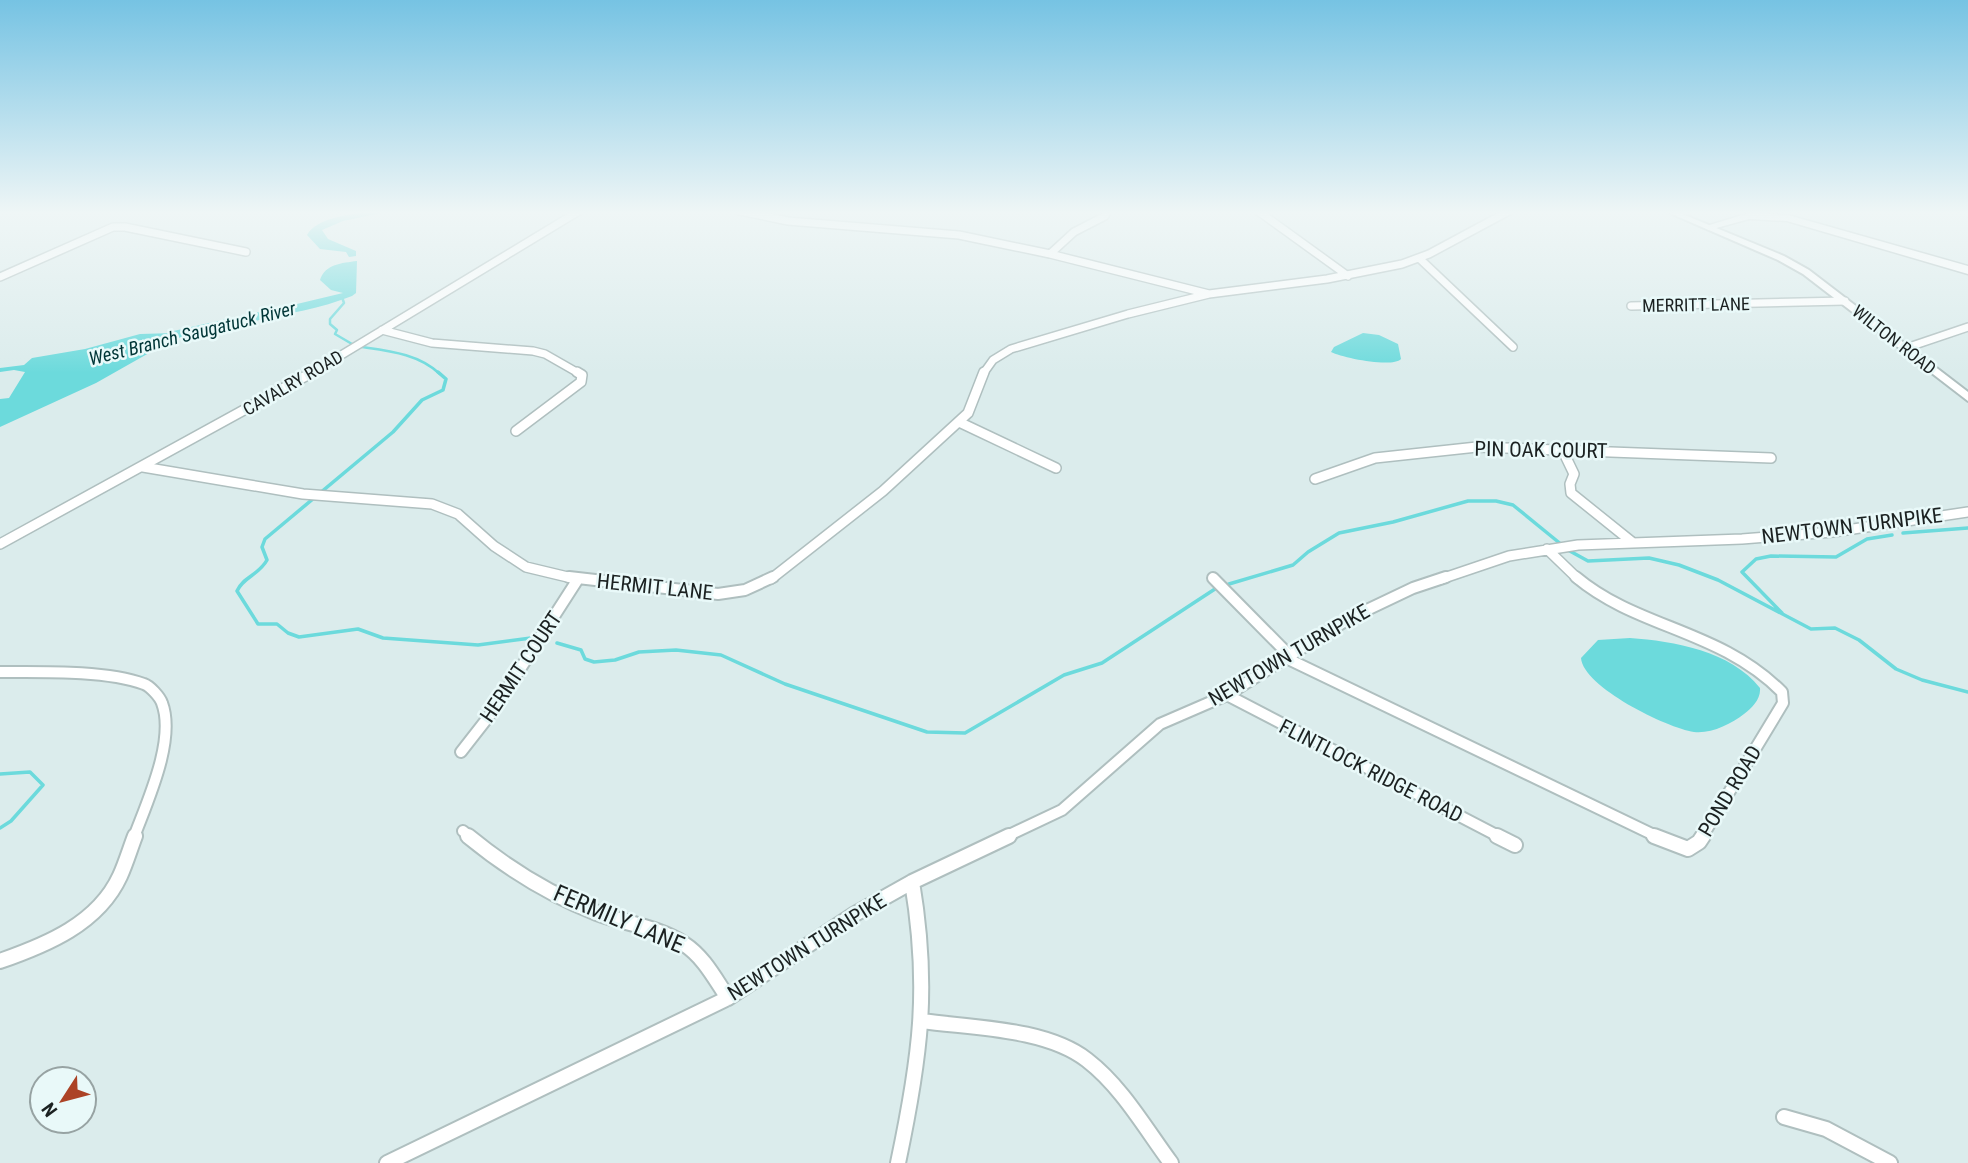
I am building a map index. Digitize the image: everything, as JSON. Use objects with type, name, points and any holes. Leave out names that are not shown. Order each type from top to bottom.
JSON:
[{"type":"main road","name":"WILTON ROAD","points":[[1793,265],[1824,284],[1968,398]]},
{"type":"street","points":[[0,277],[27,265]]},
{"type":"street","name":"CAVALRY ROAD","points":[[0,544],[331,362],[489,265]]},
{"type":"street","points":[[1096,265],[1209,293],[1348,276],[1390,265]]},
{"type":"street","points":[[1333,265],[1348,276]]},
{"type":"street","points":[[1427,265],[1513,347]]},
{"type":"street","name":"HERMIT LANE","points":[[143,467],[303,494],[444,507],[458,514],[494,547],[518,563],[578,579],[622,582],[698,594],[733,593],[769,580],[883,491],[959,422],[974,403],[986,368],[1006,352],[1128,313],[1209,293]]},
{"type":"street","name":"MERRITT LANE","points":[[1631,306],[1845,301]]},
{"type":"street","points":[[1903,349],[1968,327]]},
{"type":"street","points":[[382,330],[432,343],[533,351],[545,354],[582,375],[581,382],[516,431]]},
{"type":"street","points":[[959,422],[1056,468]]},
{"type":"street","name":"PIN OAK COURT","points":[[1315,480],[1374,458],[1422,451],[1505,446],[1771,458]]},
{"type":"street","points":[[1562,449],[1574,474],[1570,484],[1571,493],[1632,542]]},
{"type":"street","name":"NEWTOWN TURNPIKE","points":[[387,1163],[728,998],[855,914],[912,882],[1062,810],[1160,724],[1227,695],[1350,618],[1413,588],[1509,556],[1564,546],[1742,539],[1833,532],[1968,512]]},
{"type":"street","name":"POND ROAD","points":[[1288,657],[1598,810],[1683,848],[1693,848],[1783,703],[1783,692],[1751,666],[1701,636],[1596,592],[1573,575],[1547,549]]},
{"type":"street","points":[[1213,578],[1288,657]]},
{"type":"street","name":"HERMIT COURT","points":[[461,752],[493,711],[578,579]]},
{"type":"street","points":[[0,672],[52,672],[123,679],[147,685],[162,702],[166,738],[148,800],[119,878],[103,902],[81,922],[46,945],[0,961]]},
{"type":"street","name":"FLINTLOCK RIDGE ROAD","points":[[1227,695],[1515,845]]},
{"type":"street","name":"FERMILY LANE","points":[[463,831],[527,878],[571,901],[599,914],[674,937],[693,951],[728,998]]},
{"type":"street","points":[[898,1163],[912,1095],[922,1021],[918,918],[912,882]]},
{"type":"street","points":[[922,1021],[1037,1038],[1064,1046],[1083,1056],[1123,1098],[1171,1163]]},
{"type":"street","points":[[1784,1117],[1807,1120],[1839,1132],[1889,1163]]},
{"type":"water","points":[[357,265],[356,293],[324,305],[235,326],[234,320],[242,317],[343,293],[331,290],[320,280],[330,267]]},
{"type":"water","points":[[174,333],[179,336],[96,383],[0,427],[0,399],[9,398],[25,372],[0,372],[0,368],[24,365],[32,358],[85,349],[140,334]]},
{"type":"water","points":[[1363,333],[1379,335],[1398,344],[1401,359],[1396,362],[1378,362],[1331,352],[1334,347]]},
{"type":"water","points":[[1630,638],[1683,645],[1718,657],[1748,675],[1760,688],[1757,699],[1739,718],[1720,728],[1694,732],[1665,723],[1611,693],[1585,669],[1581,658],[1598,640]]},
{"type":"waterway","points":[[342,297],[344,303],[330,319],[330,324],[337,330],[335,334],[352,344]]},
{"type":"waterway","name":"West Branch Saugatuck River","points":[[174,335],[258,316]]},
{"type":"waterway","points":[[362,347],[413,358],[440,374]]},
{"type":"waterway","points":[[438,372],[446,379],[443,390],[422,400],[393,432],[265,539],[262,547],[267,560],[237,591],[258,624],[277,624],[288,633],[299,637],[358,629],[383,638],[478,645],[531,638]]},
{"type":"waterway","points":[[1229,584],[1293,565],[1308,552],[1339,533],[1393,522],[1468,501],[1496,501],[1513,505],[1562,545]]},
{"type":"waterway","points":[[1903,533],[1968,528]]},
{"type":"waterway","points":[[1782,613],[1742,572],[1756,559],[1771,556],[1836,557],[1867,539],[1892,535]]},
{"type":"waterway","points":[[1568,550],[1588,561],[1649,558],[1679,565],[1718,580],[1811,629],[1835,628],[1859,640],[1896,669],[1922,680],[1968,692]]},
{"type":"waterway","points":[[557,643],[581,650],[585,659],[594,662],[615,660],[639,652],[676,650],[721,655],[785,684],[927,732],[965,733],[1064,675],[1102,663],[1218,587]]},
{"type":"waterway","name":"West Branch Saugatuck River","points":[[0,774],[30,772],[43,785],[11,821],[0,828]]}]
